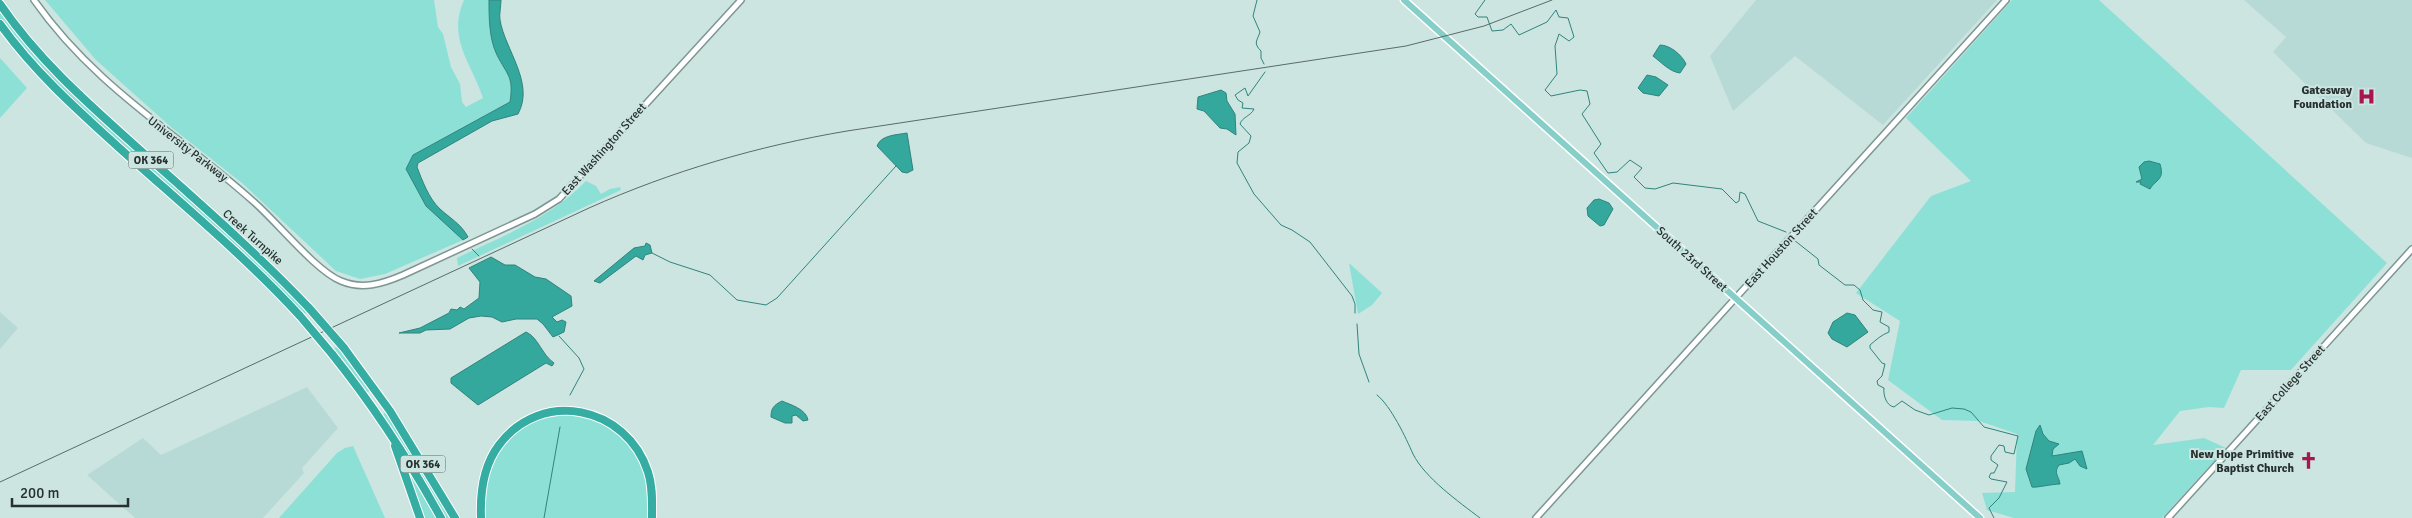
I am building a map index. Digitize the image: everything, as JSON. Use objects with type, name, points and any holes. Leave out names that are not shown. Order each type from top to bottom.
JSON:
[{"type":"highway","name":"Creek Turnpike","points":[[0,4],[19,31],[56,73],[261,259],[309,308],[344,348],[372,385],[390,411],[455,518]]},
{"type":"highway","name":"Creek Turnpike","points":[[0,24],[20,50],[66,99],[242,257],[300,316],[332,354],[390,432],[441,518]]},
{"type":"highway","points":[[482,518],[482,487],[486,467],[505,438],[520,425],[536,418],[558,411],[575,410],[592,414],[608,422],[624,434],[638,451],[651,482],[652,518]]},
{"type":"highway","points":[[390,432],[420,518]]},
{"type":"main road","name":"South 23rd Street","points":[[1404,0],[1980,518]]},
{"type":"street","name":"University Parkway","points":[[34,0],[69,45],[118,92],[253,201],[326,272],[342,282],[353,285]]},
{"type":"street","name":"East Washington Street","points":[[353,285],[365,286],[387,282],[535,214],[559,199],[740,0]]},
{"type":"street","name":"East Houston Street","points":[[1536,518],[2006,0]]},
{"type":"street","name":"East College Street","points":[[2168,518],[2412,249]]},
{"type":"shaded area","points":[[45,0],[434,0],[438,27],[443,34],[451,67],[460,84],[462,102],[466,107],[483,98],[459,39],[459,14],[464,0],[489,0],[492,42],[510,81],[510,102],[413,155],[406,169],[426,206],[463,240],[385,274],[360,279],[336,271],[242,183],[172,128],[96,60]]},
{"type":"shaded area","points":[[489,0],[501,0],[500,18],[503,31],[517,67],[523,90],[518,114],[492,121],[418,163],[417,167],[432,200],[465,232],[468,237],[463,240],[426,206],[406,169],[413,155],[510,102],[510,81],[492,42]]},
{"type":"shaded area","points":[[1756,0],[1997,0],[1883,125],[1795,56],[1733,111],[1710,56]]},
{"type":"shaded area","points":[[2012,0],[2099,0],[2387,263],[2291,370],[2241,370],[2224,408],[2209,407],[2180,411],[2153,445],[2204,438],[2226,448],[2162,518],[2014,518],[1987,510],[1982,493],[2015,492],[2017,434],[1979,421],[1942,420],[1888,380],[1900,321],[1856,293],[1931,196],[1971,181],[1906,118]]},
{"type":"shaded area","name":"Gatesway Foundation","points":[[2244,0],[2412,0],[2412,158],[2366,143],[2273,52],[2286,37]]},
{"type":"shaded area","points":[[0,10],[36,57],[59,82],[266,267],[308,313],[303,314],[261,270],[52,80],[0,20]]},
{"type":"shaded area","points":[[1660,45],[1672,49],[1684,61],[1686,64],[1680,73],[1669,69],[1653,56]]},
{"type":"shaded area","points":[[0,58],[27,88],[0,118]]},
{"type":"shaded area","points":[[1647,75],[1656,77],[1668,85],[1659,96],[1643,93],[1638,88]]},
{"type":"shaded area","points":[[1221,90],[1226,93],[1227,101],[1235,114],[1236,135],[1227,129],[1220,128],[1204,111],[1197,109],[1198,97]]},
{"type":"shaded area","points":[[907,133],[913,170],[907,173],[902,172],[877,146],[885,138]]},
{"type":"shaded area","points":[[2149,161],[2160,164],[2161,169],[2161,176],[2150,189],[2140,184],[2141,182],[2136,182],[2142,179],[2139,167],[2144,162]]},
{"type":"shaded area","points":[[586,181],[596,186],[601,194],[610,189],[620,187],[621,190],[458,266],[457,258],[542,216],[557,206]]},
{"type":"shaded area","points":[[1599,199],[1609,203],[1613,209],[1604,225],[1600,226],[1588,216],[1587,208],[1594,200]]},
{"type":"shaded area","points":[[646,243],[650,245],[652,253],[645,255],[643,260],[636,256],[600,283],[594,281],[634,248],[645,246]]},
{"type":"shaded area","points":[[491,257],[505,265],[515,265],[535,277],[546,279],[571,296],[572,306],[552,317],[557,322],[562,320],[566,322],[564,332],[553,337],[537,319],[516,319],[502,322],[492,317],[481,316],[469,318],[450,329],[426,330],[420,333],[399,333],[420,328],[449,313],[451,309],[457,310],[460,307],[464,309],[479,298],[480,282],[469,268]]},
{"type":"shaded area","points":[[1349,263],[1382,293],[1372,305],[1358,314]]},
{"type":"shaded area","points":[[0,312],[18,328],[0,349]]},
{"type":"shaded area","points":[[1847,313],[1855,315],[1868,332],[1847,347],[1832,339],[1828,333],[1833,322]]},
{"type":"shaded area","points":[[526,332],[534,338],[554,363],[552,366],[546,363],[478,405],[451,383],[451,378]]},
{"type":"shaded area","points":[[338,346],[371,390],[366,393],[332,350]]},
{"type":"shaded area","points":[[307,387],[338,428],[302,468],[304,473],[263,518],[135,518],[87,475],[143,438],[161,455]]},
{"type":"shaded area","points":[[782,401],[801,410],[808,420],[803,421],[796,415],[792,416],[792,423],[785,423],[771,417],[774,407]]},
{"type":"shaded area","points":[[386,411],[451,518],[445,518],[382,416]]},
{"type":"shaded area","points":[[558,414],[574,415],[602,423],[625,439],[642,464],[647,479],[649,518],[484,518],[484,499],[487,481],[492,465],[500,451],[510,438],[523,428]]},
{"type":"shaded area","points":[[2040,425],[2043,434],[2049,441],[2059,444],[2053,449],[2052,456],[2082,451],[2087,469],[2080,466],[2075,459],[2069,463],[2059,465],[2057,468],[2056,472],[2060,484],[2032,487],[2026,469],[2036,431]]},
{"type":"shaded area","points":[[353,446],[385,518],[279,518],[337,453]]},
{"type":"shaded area","points":[[405,464],[437,518],[421,518]]},
{"type":"waterway","points":[[1257,0],[1253,16],[1260,32],[1256,44],[1261,51],[1261,58],[1264,64]]},
{"type":"waterway","points":[[1485,0],[1475,14],[1478,17],[1487,17],[1492,31],[1503,30],[1511,24],[1519,35],[1547,22],[1556,10],[1559,17],[1568,18],[1574,37],[1569,41],[1559,34],[1555,46],[1557,74],[1545,90],[1551,96],[1580,90],[1587,91],[1590,104],[1582,114],[1601,144],[1594,153],[1608,173],[1617,172],[1630,160],[1642,168],[1634,177],[1645,188],[1655,189],[1673,183],[1722,189],[1736,203],[1739,201],[1740,192],[1745,194],[1758,221],[1786,232]]},
{"type":"waterway","points":[[1265,72],[1248,96],[1245,88],[1235,95],[1243,103],[1242,108],[1254,109],[1240,124],[1251,136],[1249,143],[1238,152],[1237,163],[1254,194],[1281,225],[1310,242],[1352,296],[1355,304],[1355,313]]},
{"type":"waterway","points":[[652,253],[670,262],[710,275],[737,300],[766,305],[777,298],[896,166]]},
{"type":"waterway","points":[[1794,240],[1818,259],[1819,265],[1845,285],[1854,285],[1860,290],[1863,300],[1873,310],[1882,312],[1880,322],[1889,327],[1889,332],[1874,341],[1870,348],[1882,363],[1885,364],[1882,376],[1877,381],[1878,385],[1884,388],[1885,397],[1889,405],[1894,407],[1902,401],[1915,410],[1929,415],[1952,408],[1964,409],[1971,412],[1984,427],[2018,436],[2014,454],[2005,452],[2004,446],[1999,445],[1991,456],[1991,460],[1998,465],[1994,473],[1991,473],[1989,477],[2007,482],[1999,498],[1989,508],[1994,518]]},
{"type":"waterway","points":[[472,249],[479,256]]},
{"type":"waterway","points":[[1357,324],[1359,354],[1369,382]]},
{"type":"waterway","points":[[559,336],[579,358],[584,369],[570,395]]},
{"type":"waterway","points":[[1377,395],[1393,414],[1418,463],[1443,489],[1480,518]]},
{"type":"waterway","points":[[544,518],[560,427]]},
{"type":"railway","points":[[0,482],[589,208],[652,182],[716,161],[781,144],[847,131],[1406,46],[1484,26],[1552,0]]},
{"type":"place","name":"Gatesway Foundation","points":[[2366,97]]},
{"type":"place","name":"New Hope Primitive Baptist Church","points":[[2308,461]]}]
